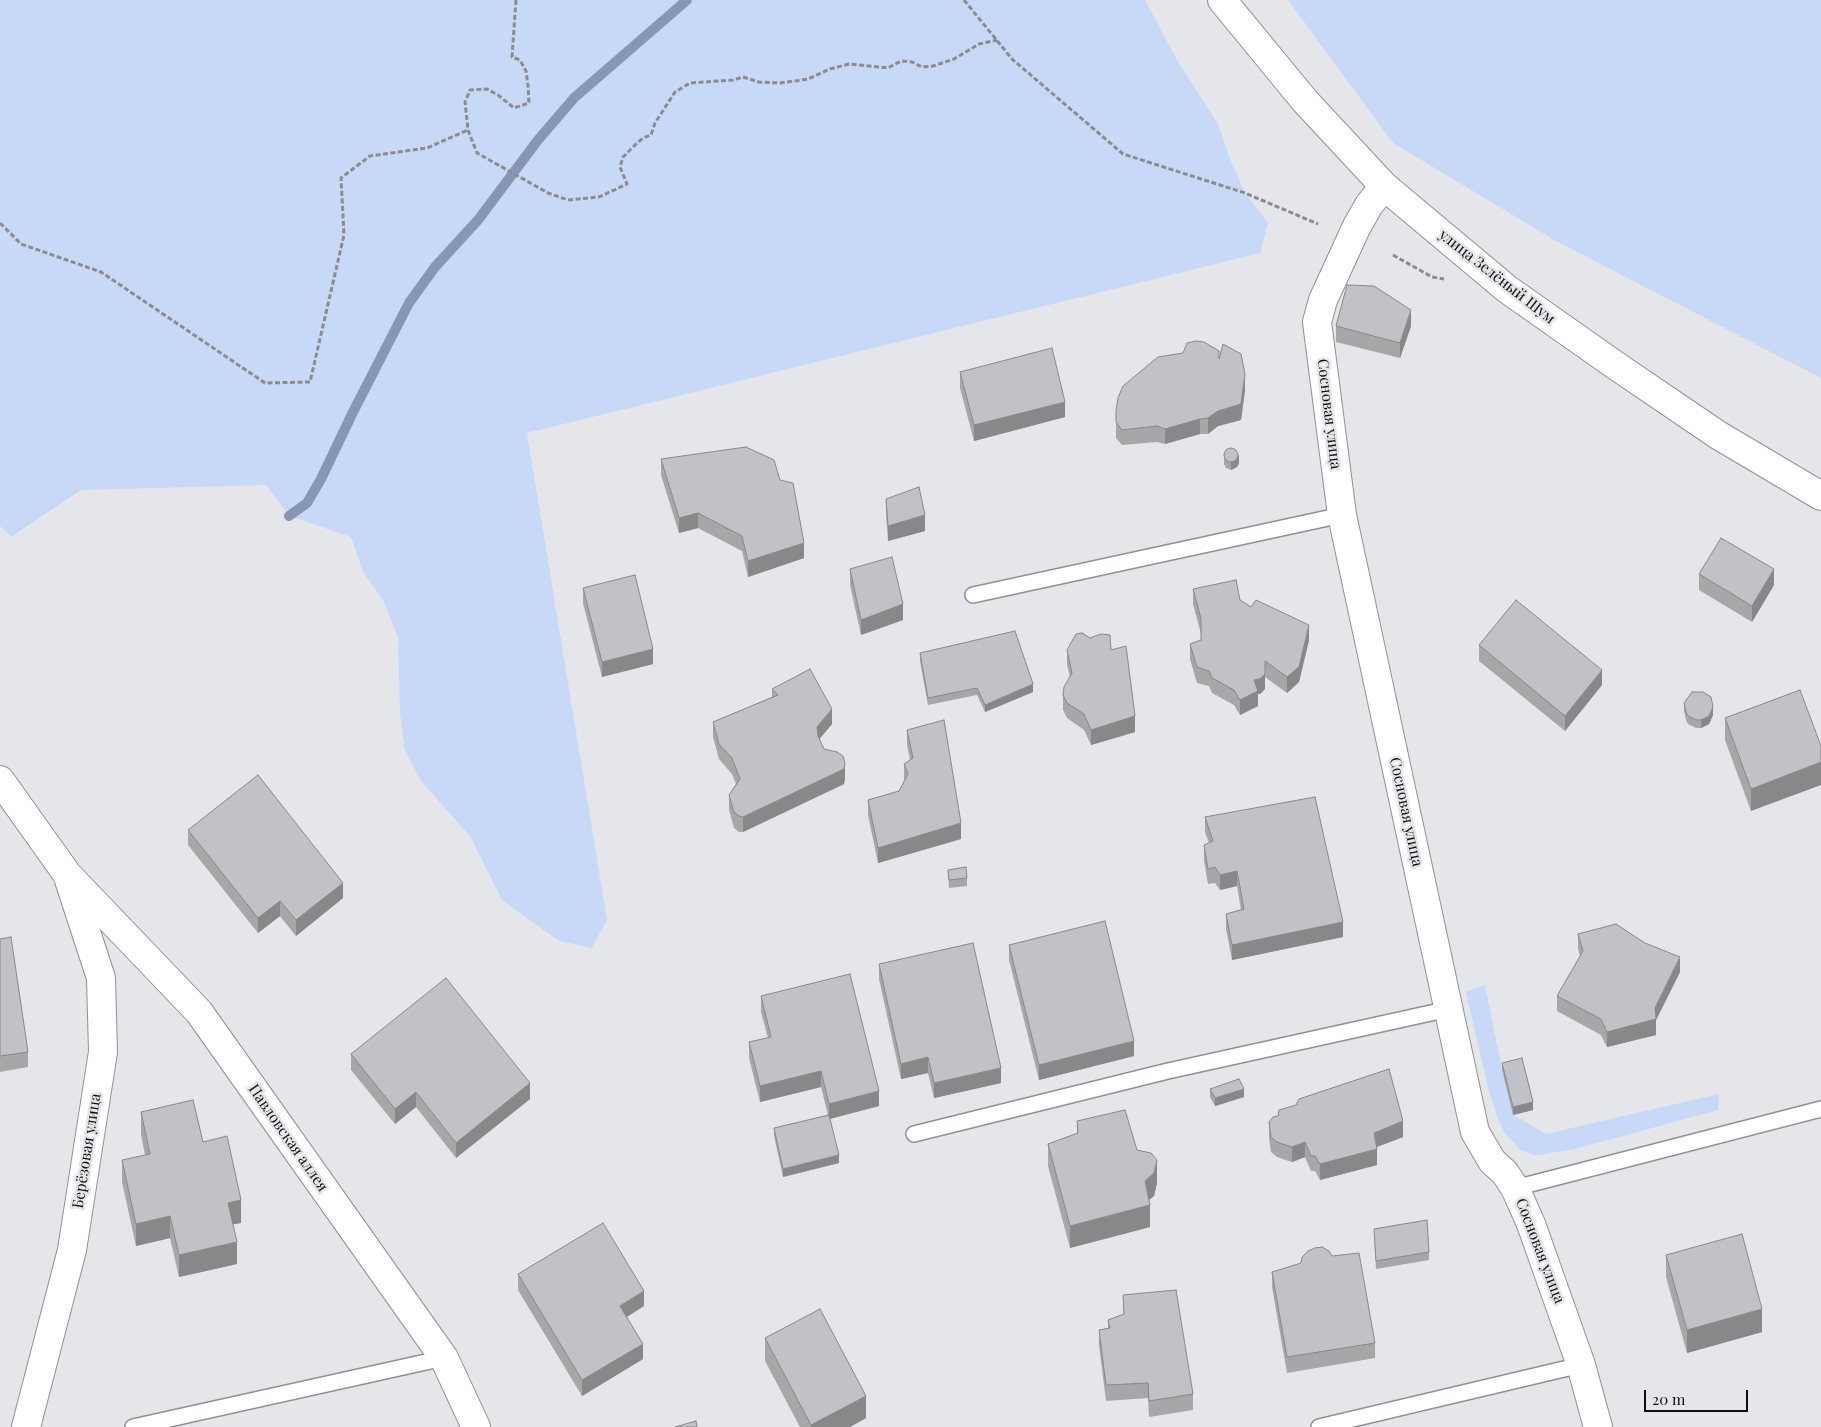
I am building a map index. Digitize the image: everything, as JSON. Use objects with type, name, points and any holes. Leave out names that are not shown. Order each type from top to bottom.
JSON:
[{"type":"street","name":"улица Зелёный Шум","points":[[1222,0],[1305,101],[1384,186],[1515,295],[1615,366],[1718,434],[1821,496]]},
{"type":"street","name":"Сосновая улица","points":[[1384,186],[1369,205],[1357,226],[1323,300],[1317,322],[1342,515],[1475,1132],[1492,1161],[1505,1173],[1515,1188],[1531,1224],[1581,1365],[1598,1427]]},
{"type":"street","points":[[0,780],[67,874]]},
{"type":"street","name":"Павловская аллея","points":[[67,874],[200,1012],[444,1358],[476,1427]]},
{"type":"street","name":"Берёзовая улица","points":[[26,1427],[72,1250],[103,1052],[101,978],[67,874]]},
{"type":"lane","points":[[973,595],[1342,515]]},
{"type":"lane","points":[[914,1134],[1168,1071],[1449,1009]]},
{"type":"lane","points":[[1515,1188],[1821,1109]]},
{"type":"lane","points":[[133,1427],[444,1358]]},
{"type":"lane","points":[[1319,1427],[1581,1365]]},
{"type":"path","points":[[516,0],[512,57],[520,60],[526,71],[529,104],[514,108],[498,95],[487,90],[470,90],[465,102],[468,130],[477,153],[548,193],[568,200],[600,197],[627,184],[620,167],[623,157],[639,141],[651,135],[675,92],[690,82],[733,80],[743,77],[759,82],[780,83],[808,79],[830,69],[849,64],[888,68],[901,61],[912,62],[922,68],[954,59],[979,44],[997,40]]},
{"type":"path","points":[[964,0],[1012,58],[1122,154],[1245,193],[1318,224]]},
{"type":"path","points":[[0,223],[21,244],[101,272],[265,383],[310,382],[344,235],[341,178],[370,156],[427,148],[468,130]]},
{"type":"shaded area","points":[[0,0],[1145,0],[1177,60],[1218,124],[1230,159],[1245,193],[1268,223],[1260,253],[527,433],[607,920],[592,948],[559,941],[502,900],[470,836],[421,781],[405,750],[400,713],[398,637],[383,600],[363,572],[351,537],[289,516],[266,485],[81,490],[11,537],[0,526]]},
{"type":"shaded area","points":[[1288,0],[1821,0],[1821,378],[1556,241],[1393,143]]},
{"type":"shaded area","points":[[1485,985],[1513,1115],[1546,1134],[1719,1094],[1718,1110],[1575,1149],[1539,1155],[1520,1150],[1505,1133],[1498,1119],[1488,1088],[1466,992]]},
{"type":"building","points":[[1347,285],[1374,286],[1411,310],[1400,343],[1336,326]]},
{"type":"building","points":[[1204,342],[1219,351],[1219,359],[1223,344],[1241,354],[1245,374],[1241,404],[1218,411],[1208,418],[1165,429],[1157,426],[1122,430],[1116,422],[1116,411],[1118,398],[1123,386],[1158,357],[1183,353],[1187,343]]},
{"type":"building","points":[[1052,348],[1065,402],[974,425],[960,372]]},
{"type":"building","points":[[746,447],[774,460],[780,480],[793,483],[804,543],[748,561],[742,536],[698,513],[679,518],[661,459]]},
{"type":"building","points":[[1228,448],[1234,448],[1238,455],[1234,462],[1228,462],[1224,458],[1224,452]]},
{"type":"building","points":[[919,487],[925,515],[888,526],[886,499]]},
{"type":"building","points":[[1721,538],[1774,569],[1752,606],[1699,574]]},
{"type":"building","points":[[892,557],[903,604],[861,620],[850,569]]},
{"type":"building","points":[[635,575],[653,649],[602,662],[583,588]]},
{"type":"building","points":[[1236,580],[1240,600],[1251,607],[1256,600],[1309,625],[1299,667],[1287,677],[1265,661],[1265,674],[1260,679],[1254,680],[1258,691],[1240,700],[1234,690],[1212,678],[1209,671],[1197,667],[1190,644],[1201,640],[1201,619],[1193,589]]},
{"type":"building","points":[[1516,600],[1602,670],[1565,716],[1479,645]]},
{"type":"building","points":[[1015,631],[1033,684],[985,705],[977,688],[928,698],[920,653]]},
{"type":"building","points":[[1082,633],[1090,638],[1101,634],[1110,635],[1111,650],[1126,646],[1135,716],[1091,730],[1084,714],[1067,703],[1063,695],[1064,687],[1072,673],[1067,650],[1076,634]]},
{"type":"building","points":[[810,669],[832,709],[817,727],[818,736],[824,749],[837,752],[843,756],[844,769],[743,817],[739,816],[734,812],[729,795],[740,779],[732,758],[719,744],[713,722],[778,695],[772,689]]},
{"type":"building","points":[[1800,690],[1821,746],[1821,762],[1751,789],[1725,718]]},
{"type":"building","points":[[1692,692],[1703,692],[1711,697],[1713,707],[1709,716],[1701,720],[1688,716],[1686,712],[1684,703]]},
{"type":"building","points":[[944,720],[961,823],[878,848],[868,800],[899,791],[908,774],[904,764],[913,758],[907,730]]},
{"type":"building","points":[[258,775],[343,883],[296,920],[280,901],[258,918],[188,830]]},
{"type":"building","points":[[1315,797],[1343,922],[1232,945],[1226,914],[1244,909],[1237,871],[1220,875],[1215,867],[1208,869],[1204,845],[1213,841],[1205,817]]},
{"type":"building","points":[[966,867],[967,878],[949,880],[948,870]]},
{"type":"building","points":[[1105,921],[1134,1041],[1039,1065],[1009,945]]},
{"type":"building","points":[[1616,924],[1645,943],[1680,957],[1655,1008],[1656,1019],[1607,1032],[1601,1019],[1557,996],[1583,951],[1578,934]]},
{"type":"building","points":[[11,937],[28,1052],[0,1056],[0,939]]},
{"type":"building","points":[[973,943],[1001,1068],[934,1083],[928,1057],[901,1064],[879,964]]},
{"type":"building","points":[[850,974],[879,1091],[829,1104],[821,1071],[760,1086],[749,1042],[771,1037],[761,996]]},
{"type":"building","points":[[446,978],[530,1083],[456,1143],[416,1092],[395,1109],[351,1054]]},
{"type":"building","points":[[1522,1058],[1533,1102],[1513,1107],[1502,1063]]},
{"type":"building","points":[[1389,1069],[1403,1121],[1374,1133],[1377,1149],[1320,1164],[1315,1156],[1311,1156],[1305,1142],[1292,1147],[1277,1142],[1271,1137],[1269,1122],[1273,1117],[1278,1116],[1279,1110],[1296,1105],[1299,1099]]},
{"type":"building","points":[[1239,1079],[1244,1089],[1215,1098],[1210,1089]]},
{"type":"building","points":[[193,1100],[203,1142],[227,1136],[241,1200],[228,1203],[237,1242],[179,1255],[170,1216],[136,1224],[122,1160],[150,1154],[141,1112]]},
{"type":"building","points":[[1125,1110],[1137,1150],[1151,1153],[1157,1160],[1154,1173],[1145,1181],[1150,1205],[1070,1226],[1048,1144],[1078,1133],[1077,1121]]},
{"type":"building","points":[[829,1115],[839,1155],[783,1169],[774,1128]]},
{"type":"building","points":[[1427,1220],[1429,1252],[1376,1261],[1374,1229]]},
{"type":"building","points":[[603,1223],[644,1291],[620,1306],[643,1344],[582,1380],[518,1274]]},
{"type":"building","points":[[1742,1234],[1762,1309],[1687,1330],[1666,1255]]},
{"type":"building","points":[[1322,1247],[1329,1251],[1332,1256],[1359,1253],[1375,1343],[1287,1357],[1272,1272],[1301,1263],[1302,1257],[1308,1251]]},
{"type":"building","points":[[1176,1290],[1193,1394],[1149,1401],[1148,1383],[1106,1385],[1099,1330],[1110,1328],[1108,1320],[1124,1314],[1123,1295]]},
{"type":"building","points":[[820,1309],[866,1396],[811,1425],[765,1338]]},
{"type":"building","points":[[696,1421],[697,1427],[675,1427]]},
{"type":"waterway","points":[[289,516],[307,503],[321,479],[409,303],[435,267],[478,220],[538,140],[574,98],[687,0]]}]
